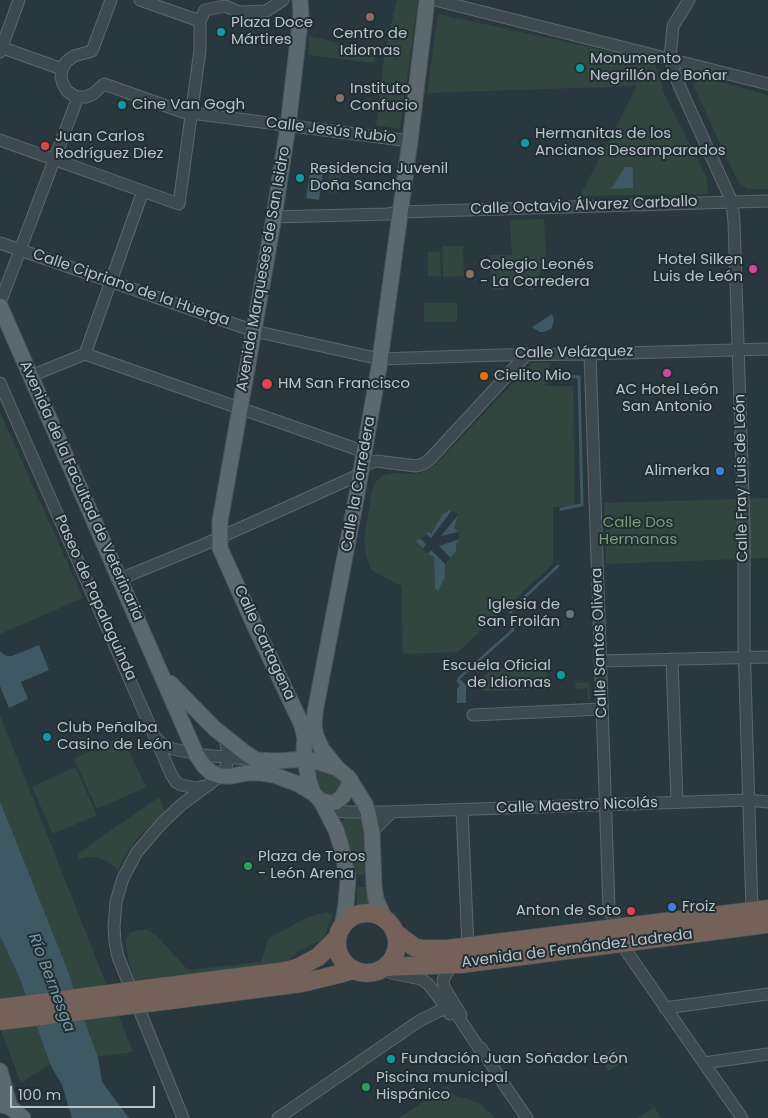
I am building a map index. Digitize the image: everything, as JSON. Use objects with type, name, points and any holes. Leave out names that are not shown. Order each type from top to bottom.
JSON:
[{"type":"highway","name":"Avenida de Fernández Ladreda","points":[[383,969],[453,964],[760,910]]},
{"type":"highway","points":[[0,1021],[170,993],[286,971],[318,957],[352,917],[362,914],[375,914],[385,919],[392,926],[396,934],[396,953],[392,961],[383,969],[371,973],[353,970],[341,957],[338,948],[339,933]]},
{"type":"highway","name":"Avenida de Fernández Ladreda","points":[[396,934],[414,947],[423,950],[768,924]]},
{"type":"highway","points":[[0,1008],[302,983],[353,970]]},
{"type":"main road","name":"Avenida Marqueses de San Isidro","points":[[220,537],[220,521],[274,217],[288,126],[301,14],[300,0]]},
{"type":"main road","name":"Calle la Corredera","points":[[385,919],[376,900],[372,832],[368,812],[351,781],[337,768],[322,749],[314,726],[315,712],[363,464],[380,359],[427,0]]},
{"type":"main road","name":"Avenida de la Facultad de Veterinaria","points":[[0,305],[196,754],[204,766],[212,773],[215,780]]},
{"type":"main road","name":"Calle Cartagena","points":[[220,537],[220,548],[253,622],[298,713],[305,739],[309,781],[320,801]]},
{"type":"main road","name":"Avenida de la Facultad de Veterinaria","points":[[162,675],[214,728],[256,760]]},
{"type":"main road","points":[[256,760],[276,761],[305,754],[315,761],[337,768]]},
{"type":"main road","points":[[215,780],[247,773],[274,775],[298,784],[320,801],[336,830],[348,879],[346,904],[339,933]]},
{"type":"main road","points":[[320,801],[336,802],[343,796],[351,781]]},
{"type":"main road","points":[[0,1071],[5,1106],[23,1118]]},
{"type":"street","points":[[19,0],[1,49],[62,69]]},
{"type":"street","points":[[0,305],[78,97],[67,91],[63,84],[61,77],[62,69],[66,62],[74,56],[92,51],[111,0]]},
{"type":"street","points":[[140,0],[200,22]]},
{"type":"street","points":[[0,140],[179,204],[200,50],[200,22],[205,10],[225,3],[239,12],[266,11],[283,0]]},
{"type":"street","points":[[435,0],[768,84]]},
{"type":"street","points":[[670,58],[673,26],[688,0]]},
{"type":"street","name":"Calle Fray Luis de León","points":[[670,58],[678,83],[732,202],[739,350],[749,800],[760,910]]},
{"type":"street","name":"Calle Jesús Rubio","points":[[78,97],[86,97],[93,94],[104,84],[191,114],[410,141]]},
{"type":"street","points":[[85,354],[143,191]]},
{"type":"street","name":"Calle Octavio Álvarez Carballo","points":[[274,217],[768,201]]},
{"type":"street","name":"Calle Cipriano de la Huerga","points":[[0,243],[254,331],[380,359]]},
{"type":"street","name":"Calle Velázquez","points":[[380,359],[768,349]]},
{"type":"street","points":[[31,376],[85,354],[240,408],[363,464]]},
{"type":"street","points":[[120,579],[220,537],[363,464],[376,461],[416,466],[423,464],[430,459],[528,354]]},
{"type":"street","name":"Calle Santos Olivera","points":[[590,354],[609,908],[613,919],[623,935],[627,952],[742,1118]]},
{"type":"street","name":"Paseo de Papalaguinda","points":[[0,383],[176,782],[181,786],[196,788],[215,780]]},
{"type":"street","points":[[600,661],[768,657]]},
{"type":"street","points":[[672,659],[677,802]]},
{"type":"street","points":[[473,715],[602,709]]},
{"type":"street","points":[[298,713],[315,712]]},
{"type":"street","points":[[183,1118],[118,958],[114,926],[116,902],[123,878],[137,852],[172,813],[215,780],[226,767],[228,757],[223,735]]},
{"type":"street","points":[[155,737],[162,744],[173,749],[196,754],[256,760]]},
{"type":"street","name":"Calle Maestro Nicolás","points":[[320,801],[368,812],[749,800],[768,802]]},
{"type":"street","points":[[462,810],[468,947]]},
{"type":"street","points":[[372,832],[389,812]]},
{"type":"street","points":[[453,964],[443,980],[444,987],[502,1083]]},
{"type":"street","points":[[383,969],[421,979],[433,989],[462,1032],[502,1083],[526,1118]]},
{"type":"street","points":[[665,1008],[768,994]]},
{"type":"street","points":[[278,1118],[419,1020],[439,1010],[452,1010],[485,1054]]},
{"type":"street","points":[[704,1063],[768,1054]]},
{"type":"green space","points":[[397,0],[418,0],[400,129],[376,125],[385,50]]},
{"type":"green space","points":[[438,14],[654,61],[664,93],[707,178],[708,194],[580,196],[637,86],[427,93]]},
{"type":"green space","points":[[309,36],[377,51],[374,63],[308,55]]},
{"type":"green space","points":[[701,76],[768,95],[768,189],[748,189],[738,182],[693,85]]},
{"type":"green space","points":[[330,167],[342,168],[339,193],[327,192]]},
{"type":"green space","points":[[544,219],[546,258],[532,290],[505,278],[505,290],[492,290],[490,255],[512,255],[510,220]]},
{"type":"green space","points":[[442,246],[463,246],[464,276],[443,277]]},
{"type":"green space","points":[[428,252],[440,252],[441,276],[428,276]]},
{"type":"green space","points":[[424,303],[457,303],[457,322],[424,322]]},
{"type":"green space","points":[[532,363],[551,363],[545,386],[573,386],[575,506],[553,507],[553,564],[458,652],[403,654],[401,586],[371,570],[366,556],[364,539],[375,483],[381,476],[394,473],[418,474],[436,464]]},
{"type":"green space","points":[[0,412],[83,598],[0,634]]},
{"type":"green space","name":"Calle Dos Hermanas","points":[[768,498],[768,558],[606,564],[604,503]]},
{"type":"green space","points":[[494,666],[499,668],[547,666],[548,689],[482,691],[481,680]]},
{"type":"green space","points":[[589,682],[590,698],[588,700],[587,688],[576,689],[575,683]]},
{"type":"green space","points":[[0,715],[133,1052],[98,1057],[79,1008],[70,976],[0,801]]},
{"type":"green space","points":[[122,736],[146,787],[97,809],[74,759]]},
{"type":"green space","points":[[75,767],[97,815],[53,834],[32,787]]},
{"type":"green space","points":[[316,767],[328,771],[342,782],[343,788],[334,797],[326,795],[320,788],[315,777],[314,771]]},
{"type":"green space","points":[[159,797],[165,811],[137,839],[122,861],[118,871],[115,867],[96,857],[79,859],[77,854]]},
{"type":"green space","points":[[347,818],[366,821],[369,874],[355,875],[341,824]]},
{"type":"green space","points":[[357,887],[370,887],[373,905],[357,906]]},
{"type":"green space","points":[[326,912],[332,915],[324,939],[298,951],[286,962],[135,982],[125,940],[130,933],[147,930],[156,935],[188,970],[261,962],[269,938],[303,919]]},
{"type":"green space","points":[[0,936],[20,979],[50,1064],[21,1083],[0,1028]]},
{"type":"green space","points":[[615,1047],[624,1061],[608,1071],[599,1057]]},
{"type":"green space","points":[[447,1086],[455,1096],[480,1104],[496,1118],[399,1118]]},
{"type":"green space","points":[[654,1107],[661,1118],[638,1118]]},
{"type":"water","points":[[311,165],[324,166],[319,200],[306,198]]},
{"type":"water","points":[[625,167],[633,167],[633,188],[611,189]]},
{"type":"water","points":[[552,314],[554,321],[551,329],[540,332],[532,327]]},
{"type":"water","points":[[450,510],[458,515],[454,528],[458,532],[460,540],[456,543],[456,551],[445,564],[445,577],[438,591],[435,588],[434,557],[428,554],[416,541],[428,532],[431,534],[443,514]]},
{"type":"water","points":[[39,645],[49,670],[21,682],[28,699],[9,708],[0,686],[0,651],[6,656],[12,656]]},
{"type":"water","points":[[459,678],[466,685],[466,703],[457,703],[457,689],[460,685],[456,681]]},
{"type":"water","name":"Río Bernesga","points":[[0,801],[70,976],[76,998],[98,1057],[102,1082],[129,1118],[72,1118],[62,1085],[50,1064],[20,979],[0,936]]},
{"type":"pier","points":[[452,510],[458,515],[441,536],[458,532],[460,539],[439,546],[451,558],[445,564],[431,550],[428,554],[423,549],[426,544],[421,539],[426,534],[431,538]]},
{"type":"waterway","points":[[561,509],[582,505],[579,377],[568,376]]},
{"type":"waterway","points":[[511,612],[558,566]]},
{"type":"waterway","points":[[459,678],[513,630],[512,625]]},
{"type":"place","name":"Centro de Idiomas","points":[[370,17]]},
{"type":"place","name":"Plaza Doce Mártires","points":[[221,32]]},
{"type":"place","name":"Monumento Negrillón de Boñar","points":[[580,68]]},
{"type":"place","name":"Instituto Confucio","points":[[340,98]]},
{"type":"place","name":"Cine Van Gogh","points":[[122,105]]},
{"type":"place","name":"Hermanitas de los Ancianos Desamparados","points":[[525,143]]},
{"type":"place","name":"Juan Carlos Rodríguez Diez","points":[[45,146]]},
{"type":"place","name":"Residencia Juvenil Doña Sancha","points":[[300,178]]},
{"type":"place","name":"Hotel Silken Luis de León","points":[[753,269]]},
{"type":"place","name":"Colegio Leonés - La Corredera","points":[[470,274]]},
{"type":"place","name":"AC Hotel León San Antonio","points":[[667,373]]},
{"type":"place","name":"Cielito Mio","points":[[484,376]]},
{"type":"place","name":"HM San Francisco","points":[[267,384]]},
{"type":"place","name":"Alimerka","points":[[720,471]]},
{"type":"place","name":"Iglesia de San Froilán","points":[[570,614]]},
{"type":"place","name":"Escuela Oficial de Idiomas","points":[[561,675]]},
{"type":"place","name":"Club Peñalba Casino de León","points":[[47,737]]},
{"type":"place","name":"Plaza de Toros - León Arena","points":[[248,866]]},
{"type":"place","name":"Froiz","points":[[672,907]]},
{"type":"place","name":"Anton de Soto","points":[[631,911]]},
{"type":"place","name":"Fundación Juan Soñador León","points":[[391,1059]]},
{"type":"place","name":"Piscina municipal Hispánico","points":[[366,1087]]}]
